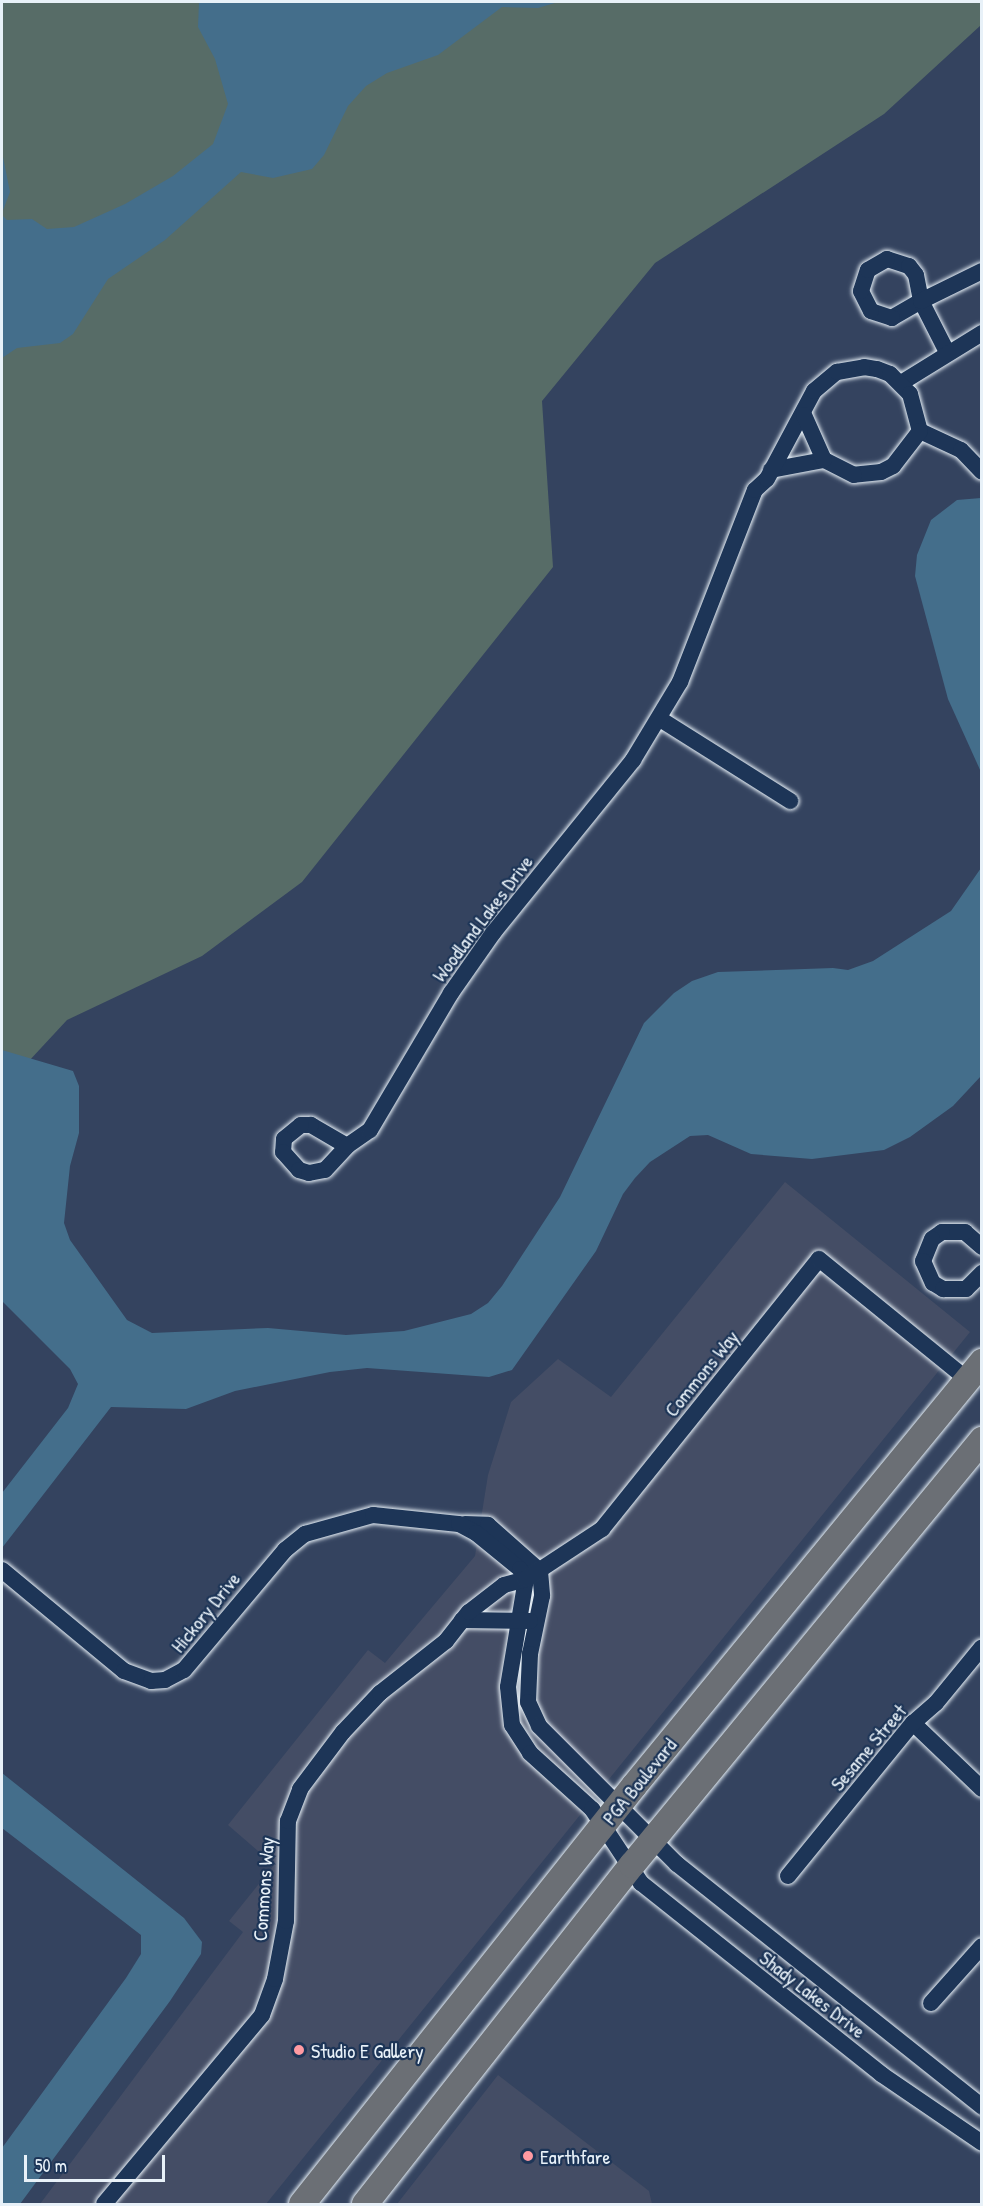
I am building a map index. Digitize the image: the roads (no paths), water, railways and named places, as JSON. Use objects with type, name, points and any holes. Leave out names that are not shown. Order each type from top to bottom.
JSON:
[{"type":"main road","name":"PGA Boulevard","points":[[302,2205],[611,1814],[974,1371]]},
{"type":"main road","points":[[365,2205],[632,1864],[981,1440]]},
{"type":"street","points":[[947,352],[921,301],[981,271]]},
{"type":"street","points":[[771,470],[824,460],[854,475],[881,472],[903,457],[920,431],[916,406],[901,383],[947,352],[981,333]]},
{"type":"street","name":"Woodland Lakes Drive","points":[[347,1146],[359,1139],[379,1118],[463,976],[633,760],[660,718],[701,632],[755,490],[771,470],[804,415],[814,391],[837,372],[864,367],[890,374],[901,383]]},
{"type":"street","points":[[804,415],[824,460]]},
{"type":"street","points":[[920,431],[961,450],[981,472]]},
{"type":"street","points":[[660,718],[790,801]]},
{"type":"street","points":[[981,1247],[965,1232],[942,1233],[932,1239],[923,1261],[933,1283],[943,1289],[966,1289],[981,1273]]},
{"type":"street","name":"Commons Way","points":[[104,2205],[262,2015],[275,1979],[286,1921],[288,1821],[300,1789],[343,1732],[380,1693],[446,1641],[462,1620],[504,1585],[533,1575],[602,1529],[819,1260],[974,1371]]},
{"type":"street","name":"Hickory Drive","points":[[2,1570],[124,1671],[137,1678],[165,1680],[184,1670],[285,1550],[305,1534],[373,1515],[459,1524],[489,1541],[533,1575]]},
{"type":"street","points":[[533,1575],[529,1621],[528,1702],[539,1726],[611,1814],[632,1864]]},
{"type":"street","points":[[462,1620],[529,1621]]},
{"type":"street","points":[[529,1621],[508,1687],[512,1725],[535,1758],[611,1814],[654,1838]]},
{"type":"street","name":"Sesame Street","points":[[789,1876],[913,1723],[936,1703],[981,1647]]},
{"type":"street","points":[[913,1723],[981,1789]]},
{"type":"street","name":"Shady Lakes Drive","points":[[654,1838],[677,1864],[981,2107]]},
{"type":"street","name":"Shady Lakes Drive","points":[[632,1864],[641,1883],[819,2026],[981,2143]]},
{"type":"street","points":[[931,2003],[981,1946]]},
{"type":"place","name":"Studio E Gallery","points":[[299,2050]]},
{"type":"place","name":"Earthfare","points":[[528,2156]]}]
